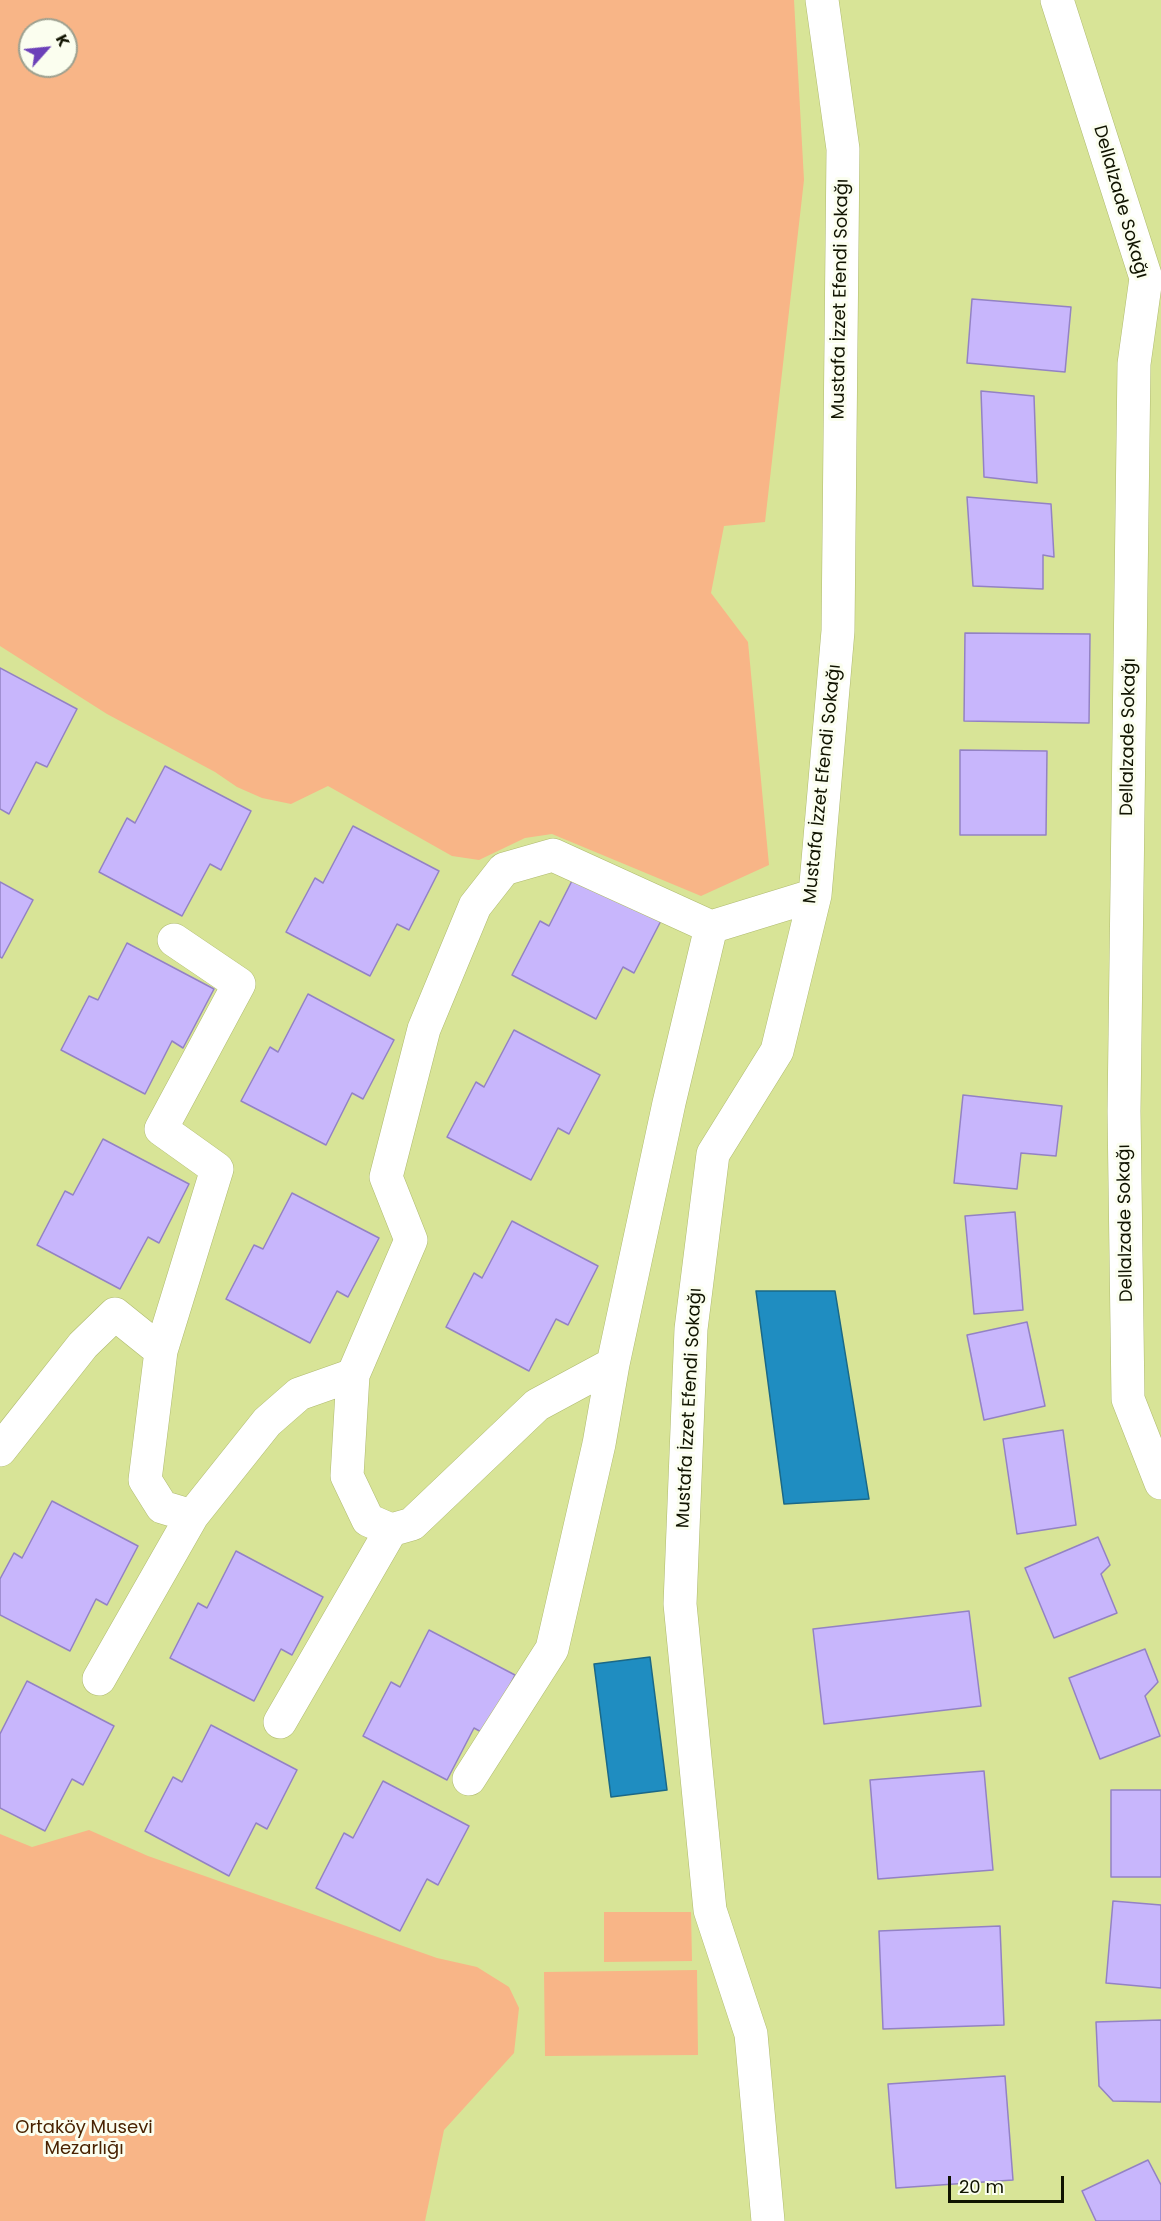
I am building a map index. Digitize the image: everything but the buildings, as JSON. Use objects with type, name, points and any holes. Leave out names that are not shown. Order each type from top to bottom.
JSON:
[{"type":"street","name":"Mustafa İzzet Efendi Sokağı","points":[[768,2221],[750,2034],[710,1910],[680,1604],[691,1329],[712,1154],[777,1052],[814,896],[838,631],[843,149],[822,0]]},
{"type":"street","name":"Dellalzade Sokağı","points":[[1058,0],[1146,278],[1134,364],[1124,1111],[1126,1295],[1128,1399],[1161,1483]]},
{"type":"street","points":[[613,1364],[537,1405],[412,1524],[392,1530],[368,1520],[347,1476],[353,1375],[411,1240],[386,1177],[424,1029],[475,906],[504,870],[553,855],[711,927],[814,896]]},
{"type":"street","points":[[469,1779],[552,1649],[599,1444],[613,1364],[667,1114],[711,927]]},
{"type":"street","points":[[174,940],[239,984],[161,1129],[217,1169],[160,1351],[145,1480],[162,1507],[192,1516]]},
{"type":"street","points":[[0,1450],[83,1345],[115,1314],[160,1351]]},
{"type":"street","points":[[99,1679],[192,1516],[267,1422],[299,1394],[353,1375]]},
{"type":"street","points":[[280,1722],[392,1530]]},
{"type":"green space","points":[[0,0],[794,0],[804,180],[765,522],[724,526],[711,593],[748,642],[769,865],[701,896],[552,834],[525,838],[479,860],[452,856],[328,786],[291,804],[262,798],[237,787],[215,772],[107,714],[0,646]]},
{"type":"green space","name":"Ortaköy Musevi Mezarlığı","points":[[89,1830],[148,1856],[437,1958],[477,1967],[509,1987],[519,2008],[514,2053],[444,2130],[425,2221],[0,2221],[0,1834],[32,1847]]},
{"type":"green space","points":[[604,1912],[691,1912],[692,1961],[604,1962]]},
{"type":"green space","points":[[697,1970],[698,2055],[545,2056],[544,1972]]},
{"type":"water","points":[[756,1291],[835,1291],[869,1499],[784,1504]]},
{"type":"water","points":[[650,1657],[667,1790],[611,1797],[594,1664]]}]
